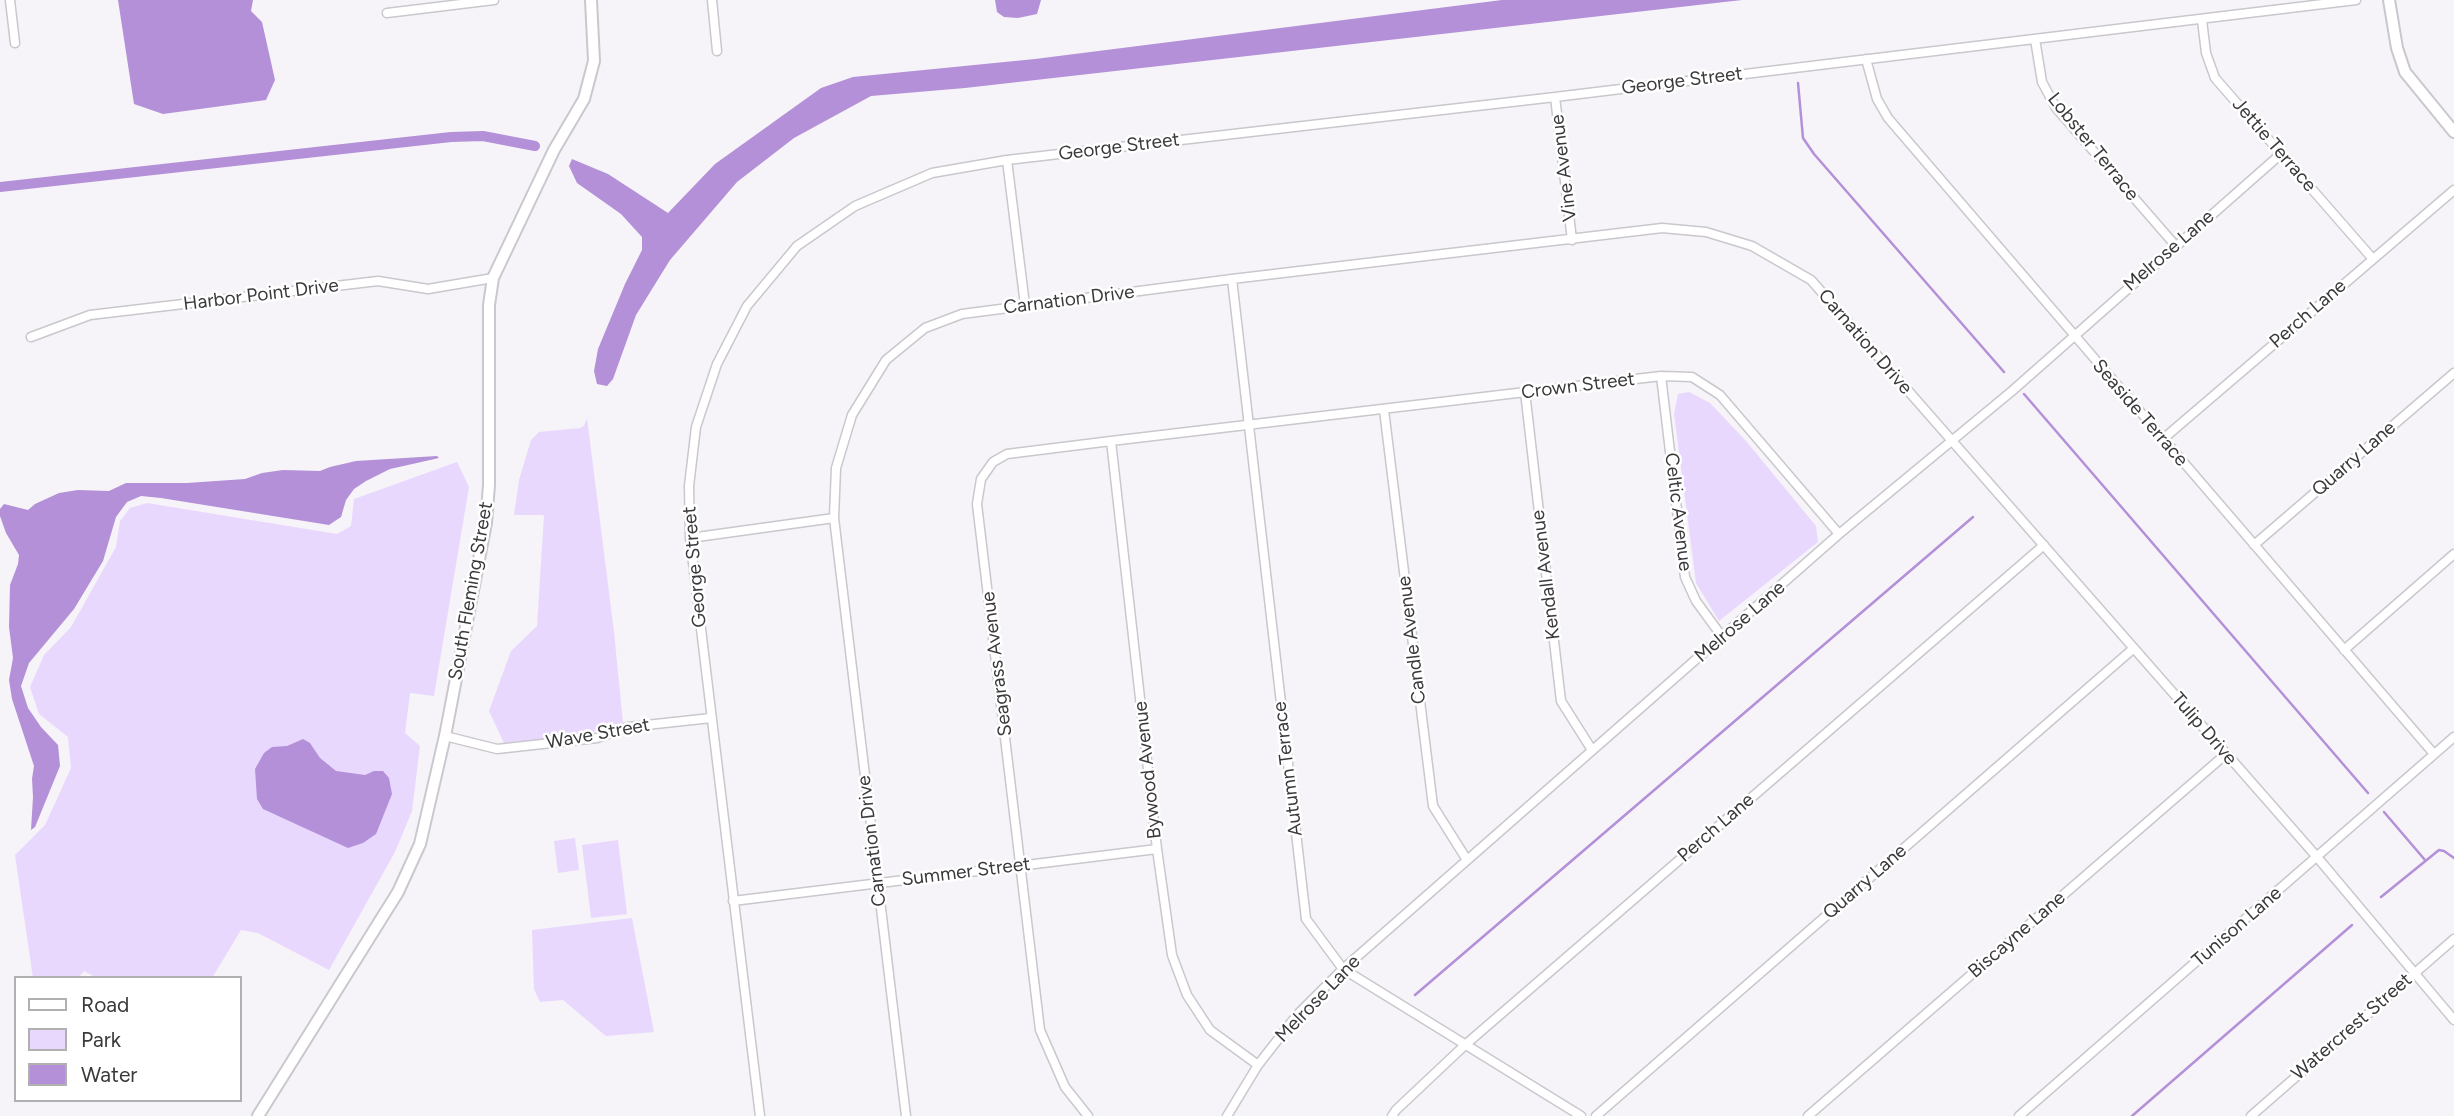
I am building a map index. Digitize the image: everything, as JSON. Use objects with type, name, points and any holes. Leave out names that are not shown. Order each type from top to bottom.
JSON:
[{"type":"street","points":[[10,0],[15,43]]},
{"type":"street","points":[[387,13],[494,0]]},
{"type":"street","name":"South Fleming Street","points":[[258,1116],[398,892],[420,844],[445,736],[486,523],[489,485],[489,305],[493,278],[554,150],[584,99],[594,61],[591,0]]},
{"type":"street","points":[[712,0],[717,51]]},
{"type":"street","name":"George Street","points":[[760,1116],[690,537],[689,486],[696,427],[718,364],[747,306],[797,246],[855,206],[932,173],[1007,160],[2356,0]]},
{"type":"street","points":[[2389,0],[2397,48],[2405,72],[2454,132]]},
{"type":"street","name":"Jettie Terrace","points":[[2202,20],[2206,53],[2215,78],[2372,258]]},
{"type":"street","name":"Lobster Terrace","points":[[2035,39],[2042,82],[2056,108],[2175,245]]},
{"type":"street","name":"Seaside Terrace","points":[[1867,59],[1877,99],[1888,118],[2434,754]]},
{"type":"street","name":"Vine Avenue","points":[[1555,97],[1572,240]]},
{"type":"street","name":"Melrose Lane","points":[[1227,1116],[1258,1065],[1297,1015],[1343,969],[1839,534],[2012,391],[2281,153]]},
{"type":"street","points":[[1007,160],[1025,305]]},
{"type":"street","name":"Perch Lane","points":[[2163,439],[2454,190]]},
{"type":"street","name":"Carnation Drive","points":[[906,1116],[834,518],[835,468],[852,415],[886,360],[925,328],[962,314],[1232,279],[1661,228],[1706,232],[1752,246],[1811,280],[1951,440]]},
{"type":"street","name":"Harbor Point Drive","points":[[30,337],[90,315],[378,281],[428,289],[493,278]]},
{"type":"street","name":"Autumn Terrace","points":[[1232,279],[1306,919],[1343,969],[1581,1116]]},
{"type":"street","name":"Quarry Lane","points":[[2254,545],[2454,373]]},
{"type":"street","name":"Crown Street","points":[[1249,425],[1661,376],[1692,377],[1720,395],[1839,534]]},
{"type":"street","name":"Celtic Avenue","points":[[1661,376],[1685,577],[1696,601],[1723,638]]},
{"type":"street","name":"Kendall Avenue","points":[[1525,391],[1560,701],[1592,750]]},
{"type":"street","name":"Candle Avenue","points":[[1384,410],[1433,806],[1467,860]]},
{"type":"street","name":"Seagrass Avenue","points":[[1088,1116],[1065,1087],[1040,1030],[977,504],[981,479],[993,462],[1007,454],[1249,425]]},
{"type":"street","name":"Tulip Drive","points":[[1951,440],[2317,857],[2454,1020]]},
{"type":"street","name":"Bywood Avenue","points":[[1111,441],[1157,849],[1172,954],[1187,995],[1210,1030],[1258,1065]]},
{"type":"street","points":[[690,537],[834,518]]},
{"type":"street","name":"Perch Lane","points":[[1392,1116],[1465,1045],[2044,545]]},
{"type":"street","points":[[2344,650],[2454,554]]},
{"type":"street","name":"Quarry Lane","points":[[1596,1116],[2134,648]]},
{"type":"street","name":"Wave Street","points":[[445,736],[498,749],[597,738],[628,727],[711,718]]},
{"type":"street","name":"Tunison Lane","points":[[2020,1116],[2454,737]]},
{"type":"street","name":"Biscayne Lane","points":[[1808,1116],[2226,754]]},
{"type":"street","name":"Summer Street","points":[[733,901],[1157,849]]},
{"type":"street","name":"Watercrest Street","points":[[2251,1116],[2454,939]]},
{"type":"green space","points":[[1689,392],[1710,403],[1746,441],[1816,526],[1818,542],[1719,621],[1696,583],[1674,414],[1678,394]]},
{"type":"green space","points":[[587,418],[623,723],[582,735],[504,743],[489,711],[511,651],[537,626],[544,515],[514,515],[519,480],[531,440],[539,432],[580,428],[584,426]]},
{"type":"green space","points":[[457,462],[469,487],[434,696],[410,693],[405,733],[420,746],[412,811],[395,852],[329,970],[258,933],[241,930],[213,976],[93,976],[84,971],[80,976],[33,976],[15,855],[45,825],[71,768],[68,737],[39,714],[30,687],[44,655],[71,627],[116,547],[120,521],[130,508],[147,503],[337,534],[351,526],[354,499]]},
{"type":"green space","points":[[575,838],[579,870],[558,873],[554,841]]},
{"type":"green space","points":[[618,840],[627,914],[591,918],[582,845]]},
{"type":"green space","points":[[632,918],[654,1032],[606,1036],[563,1000],[540,1002],[534,989],[532,930]]},
{"type":"water","points":[[118,0],[253,0],[251,11],[262,22],[275,80],[266,100],[163,114],[134,104]]},
{"type":"water","points":[[995,0],[1041,0],[1037,14],[1018,18],[1004,17],[997,12]]},
{"type":"water","points":[[1502,0],[1742,0],[965,88],[871,96],[794,138],[737,182],[670,260],[636,315],[613,379],[607,386],[597,384],[594,371],[598,349],[642,250],[642,237],[621,214],[577,183],[569,166],[572,159],[608,174],[668,213],[715,164],[821,88],[853,77],[1035,59]]},
{"type":"water","points":[[439,458],[390,469],[366,481],[354,489],[346,500],[341,517],[329,525],[161,498],[141,496],[127,502],[116,517],[103,561],[74,609],[29,663],[21,686],[28,708],[58,745],[60,766],[35,827],[31,830],[34,766],[12,699],[9,680],[13,658],[9,627],[10,585],[19,555],[0,516],[0,509],[4,504],[28,510],[59,493],[78,490],[109,491],[126,483],[245,479],[283,470],[320,471],[356,461]]},
{"type":"water","points":[[303,739],[336,771],[365,775],[383,771],[389,778],[392,794],[376,834],[363,843],[348,848],[263,809],[257,799],[255,769],[264,753],[272,747],[287,746]]},
{"type":"waterway","points":[[1798,83],[1803,138],[1814,154],[2004,372]]},
{"type":"waterway","points":[[0,187],[451,137],[483,136],[535,146]]},
{"type":"waterway","points":[[2024,394],[2368,793]]},
{"type":"waterway","points":[[1415,995],[1973,517]]},
{"type":"waterway","points":[[2384,812],[2425,860]]},
{"type":"waterway","points":[[2381,897],[2439,850],[2454,858]]},
{"type":"waterway","points":[[2132,1116],[2352,925]]}]
